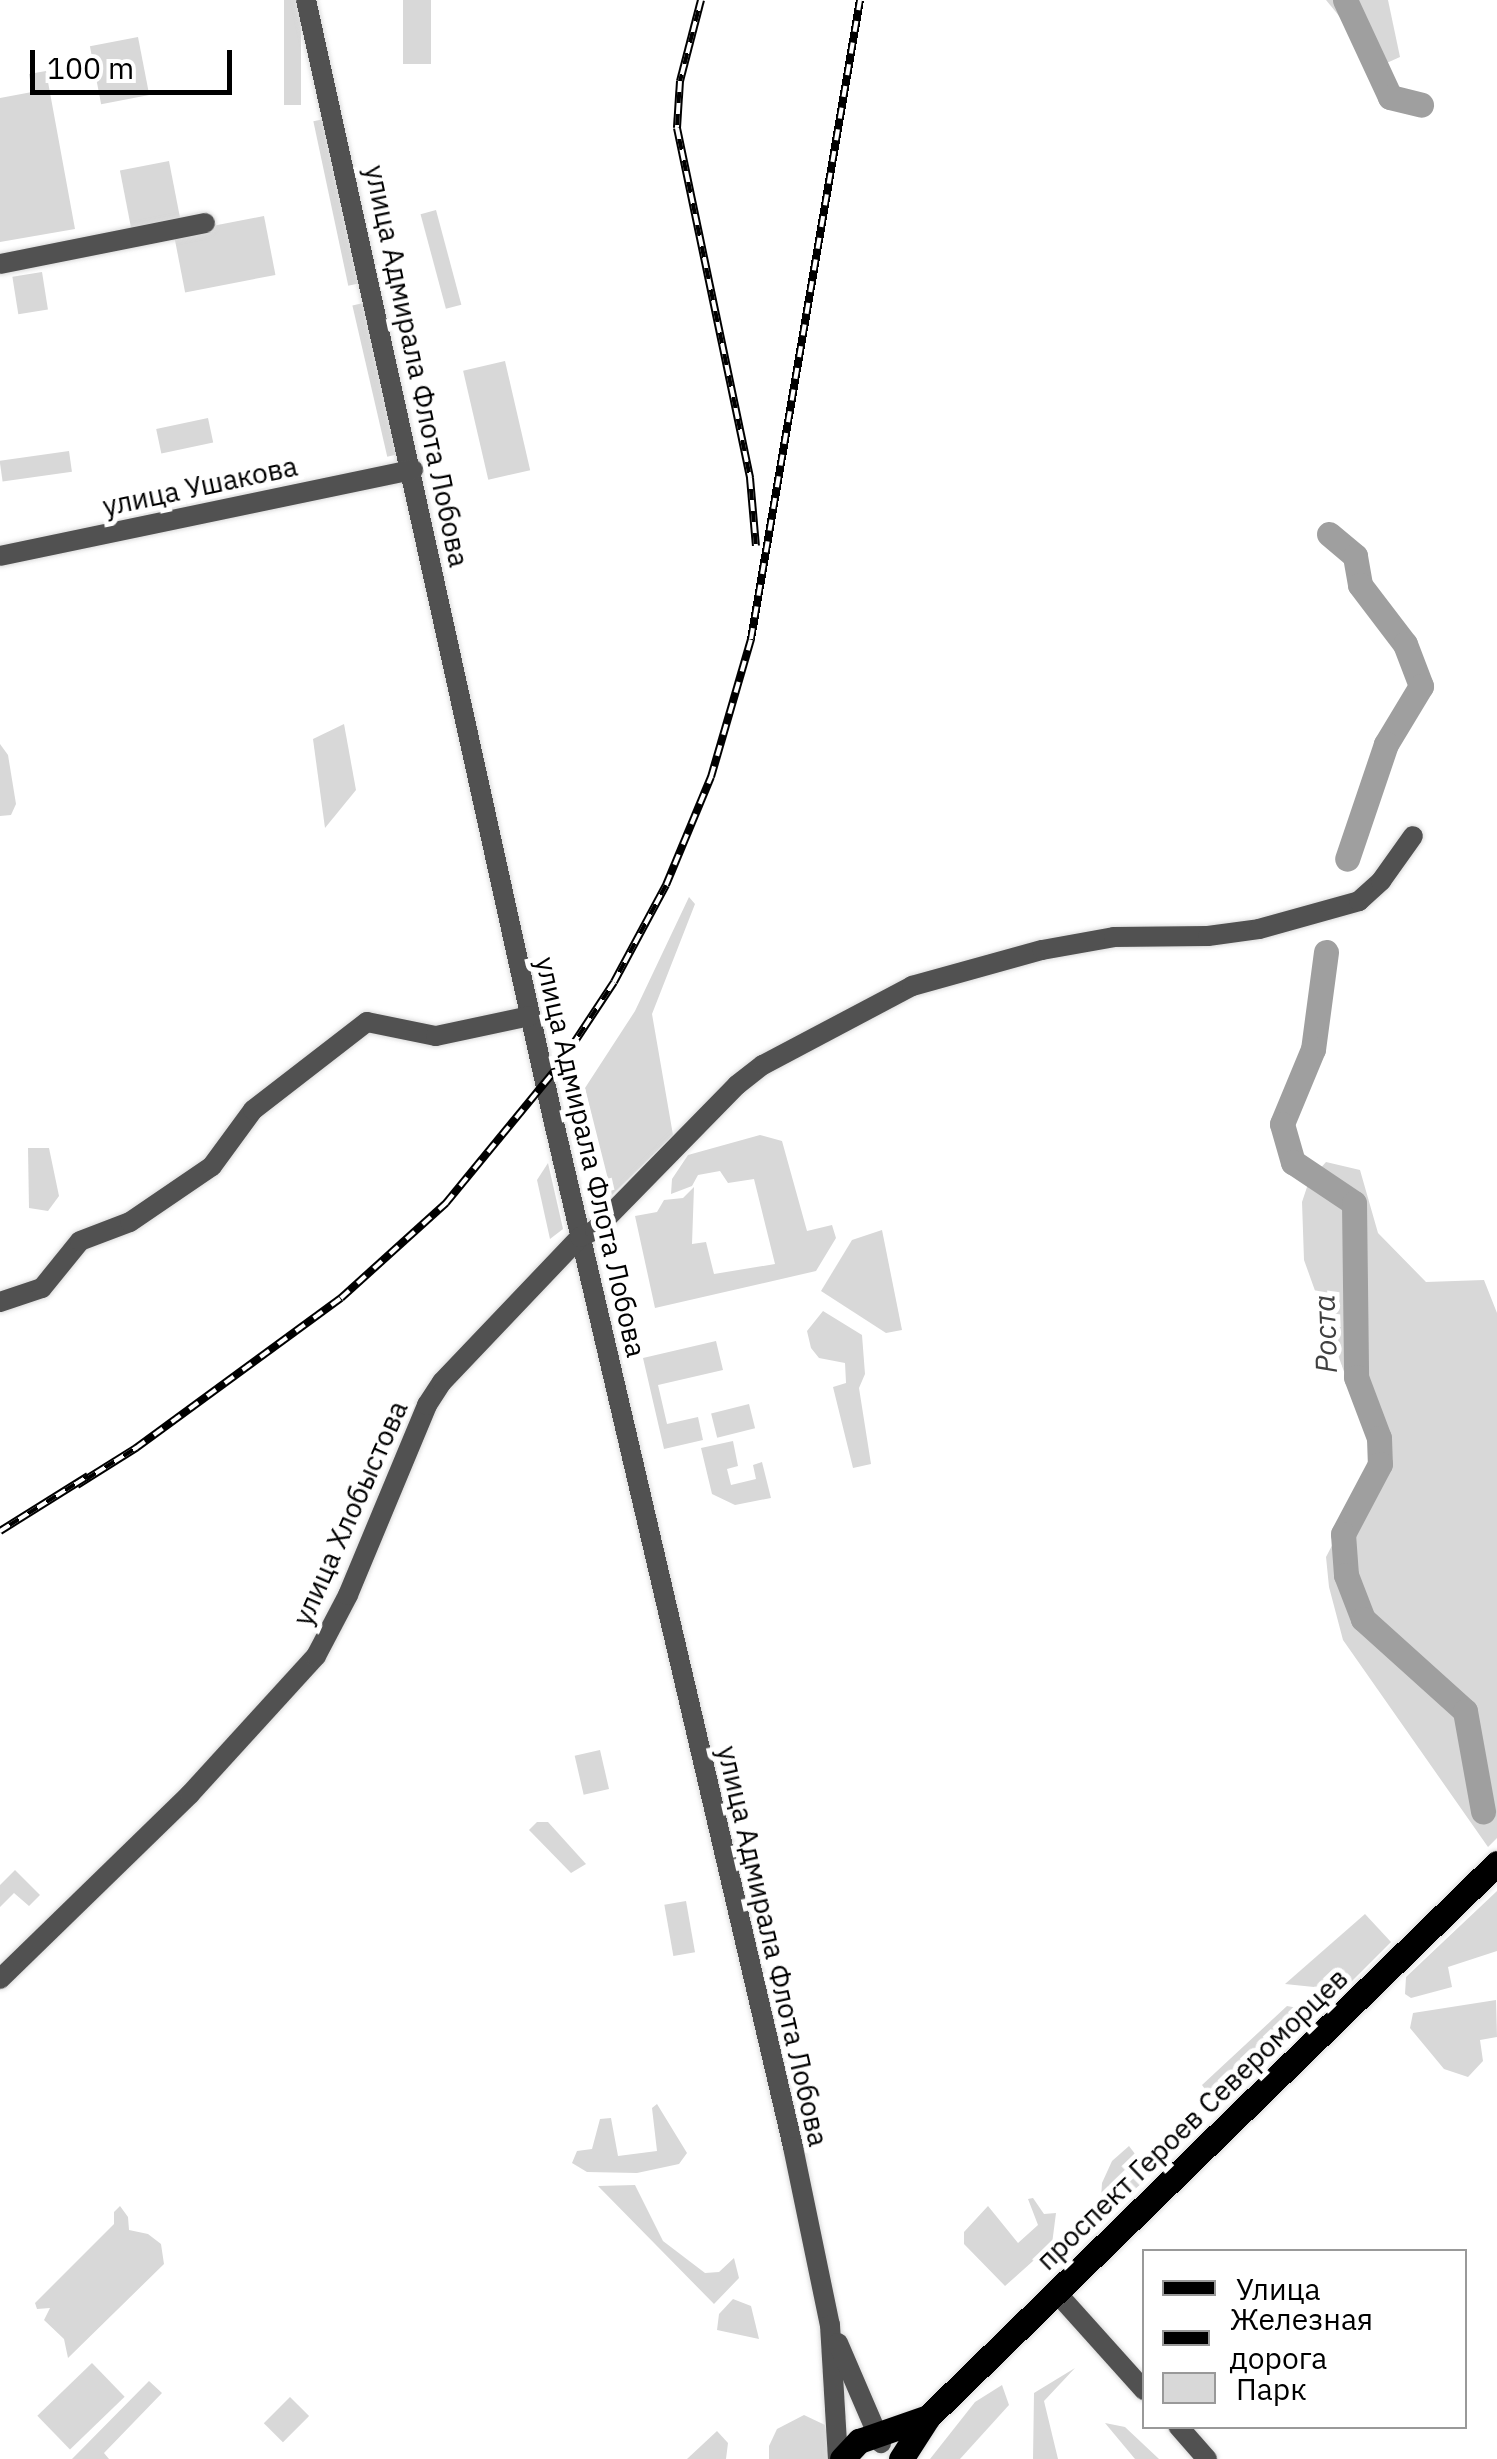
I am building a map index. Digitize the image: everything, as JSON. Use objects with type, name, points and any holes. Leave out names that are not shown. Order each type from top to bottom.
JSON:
[{"type":"main road","name":"проспект Героев Североморцев","points":[[840,2459],[854,2445],[885,2447],[928,2417],[1497,1863]]},
{"type":"street","name":"улица Адмирала Флота Лобова","points":[[306,0],[580,1237],[793,2148],[830,2325],[840,2459]]},
{"type":"street","points":[[0,264],[205,222]]},
{"type":"street","name":"улица Ушакова","points":[[0,556],[413,470]]},
{"type":"street","name":"улица Хлобыстова","points":[[0,1980],[190,1794],[316,1656],[348,1595],[427,1405],[442,1382],[580,1237],[596,1230],[738,1085],[763,1065],[912,986],[1060,946],[1132,935],[1208,936],[1259,929],[1359,902],[1382,882],[1413,836]]},
{"type":"street","points":[[0,1302],[42,1288],[80,1241],[130,1222],[212,1166],[253,1110],[367,1022],[436,1036],[530,1016]]},
{"type":"street","points":[[1056,2292],[1142,2388]]},
{"type":"street","name":"улица Адмирала Флота Лобова","points":[[830,2325],[885,2447]]},
{"type":"street","points":[[1181,2429],[1207,2459]]},
{"type":"green space","points":[[284,0],[301,0],[301,105],[284,105]]},
{"type":"green space","points":[[403,0],[431,0],[431,64],[403,64]]},
{"type":"green space","points":[[1326,0],[1388,0],[1400,57],[1380,66]]},
{"type":"green space","points":[[138,37],[149,95],[101,104],[90,46]]},
{"type":"green space","points":[[46,71],[75,229],[0,242],[0,98],[32,92],[29,74]]},
{"type":"green space","points":[[329,118],[364,282],[348,286],[313,121]]},
{"type":"green space","points":[[169,161],[180,218],[131,227],[120,171]]},
{"type":"green space","points":[[436,210],[461,305],[446,309],[421,214]]},
{"type":"green space","points":[[264,216],[275,275],[185,292],[174,234]]},
{"type":"green space","points":[[42,272],[48,310],[18,314],[12,277]]},
{"type":"green space","points":[[368,302],[403,453],[387,457],[352,306]]},
{"type":"green space","points":[[505,361],[530,470],[488,480],[463,371]]},
{"type":"green space","points":[[208,418],[213,442],[161,453],[156,429]]},
{"type":"green space","points":[[69,451],[72,472],[3,482],[0,461]]},
{"type":"green space","points":[[344,724],[356,790],[325,828],[313,739]]},
{"type":"green space","points":[[0,744],[8,755],[16,804],[11,815],[0,816]]},
{"type":"green space","points":[[689,897],[695,904],[652,1014],[673,1135],[612,1195],[585,1088],[635,1011]]},
{"type":"green space","points":[[760,1135],[782,1141],[807,1231],[832,1225],[836,1238],[816,1271],[655,1308],[635,1216],[657,1212],[664,1200],[683,1198],[694,1187],[692,1244],[706,1242],[714,1274],[775,1264],[754,1179],[728,1183],[720,1171],[698,1175],[692,1186],[671,1194],[672,1179],[688,1155]]},
{"type":"green space","points":[[28,1148],[49,1148],[59,1196],[48,1211],[29,1208]]},
{"type":"green space","points":[[1326,1162],[1360,1170],[1378,1233],[1426,1282],[1484,1280],[1497,1313],[1497,1838],[1488,1847],[1343,1640],[1329,1587],[1326,1557],[1376,1461],[1304,1260],[1302,1202],[1309,1181]]},
{"type":"green space","points":[[548,1163],[563,1229],[550,1239],[537,1180]]},
{"type":"green space","points":[[882,1230],[902,1330],[886,1333],[821,1291],[852,1240]]},
{"type":"green space","points":[[823,1311],[862,1335],[865,1374],[859,1388],[871,1464],[853,1468],[833,1387],[846,1383],[845,1363],[819,1358],[811,1348],[807,1331]]},
{"type":"green space","points":[[716,1341],[723,1370],[658,1385],[667,1424],[698,1417],[703,1440],[664,1449],[643,1358]]},
{"type":"green space","points":[[749,1404],[755,1428],[717,1438],[711,1413]]},
{"type":"green space","points":[[733,1441],[738,1466],[727,1469],[731,1485],[756,1479],[753,1465],[762,1462],[771,1498],[735,1505],[712,1494],[701,1448]]},
{"type":"green space","points":[[600,1750],[609,1789],[584,1795],[575,1756]]},
{"type":"green space","points":[[537,1822],[548,1822],[586,1864],[571,1873],[529,1830]]},
{"type":"green space","points":[[15,1870],[40,1895],[29,1906],[14,1893],[0,1907],[0,1885]]},
{"type":"green space","points":[[1497,1891],[1497,1951],[1448,1967],[1452,1987],[1411,1998],[1405,1994],[1406,1977]]},
{"type":"green space","points":[[686,1901],[695,1952],[673,1956],[664,1905]]},
{"type":"green space","points":[[1365,1914],[1391,1942],[1343,1990],[1285,1984]]},
{"type":"green space","points":[[1496,2000],[1497,2037],[1480,2040],[1483,2061],[1468,2077],[1444,2069],[1410,2028],[1413,2013]]},
{"type":"green space","points":[[1287,2006],[1319,2012],[1280,2050],[1256,2056],[1219,2099],[1207,2092],[1202,2085]]},
{"type":"green space","points":[[657,2104],[687,2153],[679,2164],[637,2173],[587,2172],[572,2163],[577,2151],[592,2149],[600,2119],[611,2118],[618,2156],[657,2151],[652,2108]]},
{"type":"green space","points":[[1129,2146],[1151,2175],[1115,2207],[1101,2199],[1102,2183],[1112,2161]]},
{"type":"green space","points":[[635,2185],[663,2241],[705,2273],[719,2272],[734,2258],[739,2278],[714,2304],[598,2186]]},
{"type":"green space","points":[[1033,2198],[1044,2214],[1056,2213],[1052,2244],[1005,2286],[964,2244],[964,2232],[988,2206],[1018,2243],[1038,2225],[1028,2199]]},
{"type":"green space","points":[[120,2206],[128,2217],[129,2230],[148,2234],[161,2244],[164,2264],[68,2358],[64,2339],[44,2320],[50,2308],[37,2309],[35,2303],[114,2224],[114,2212]]},
{"type":"green space","points":[[733,2299],[751,2306],[759,2339],[717,2330],[719,2314]]},
{"type":"green space","points":[[92,2363],[125,2397],[70,2450],[37,2416]]},
{"type":"green space","points":[[1075,2368],[1044,2401],[1058,2459],[1033,2459],[1034,2393]]},
{"type":"green space","points":[[149,2381],[162,2393],[104,2453],[109,2459],[72,2459]]},
{"type":"green space","points":[[1002,2385],[1009,2405],[960,2459],[930,2459],[975,2402]]},
{"type":"green space","points":[[290,2397],[309,2416],[283,2442],[264,2423]]},
{"type":"green space","points":[[804,2415],[825,2425],[830,2459],[769,2459],[769,2446],[777,2429]]},
{"type":"green space","points":[[1105,2423],[1125,2427],[1159,2459],[1135,2459]]},
{"type":"green space","points":[[717,2431],[728,2443],[726,2459],[687,2459]]},
{"type":"waterway","name":"Роста","points":[[1345,0],[1390,97],[1421,105]]},
{"type":"waterway","name":"Роста","points":[[1329,534],[1355,556],[1360,585],[1405,644],[1421,686],[1386,744],[1347,859]]},
{"type":"waterway","name":"Роста","points":[[1326,952],[1313,1049],[1282,1124],[1293,1162],[1354,1203],[1356,1377],[1379,1438],[1380,1464],[1343,1534],[1346,1575],[1363,1619],[1465,1711],[1483,1811]]},
{"type":"railway","points":[[701,0],[680,81],[677,128],[750,478],[756,546]]},
{"type":"railway","points":[[77,1485],[136,1448],[341,1298],[446,1203],[560,1064],[614,982],[666,885],[711,777],[751,639],[860,0]]},
{"type":"railway","points":[[0,1531],[88,1476]]}]
